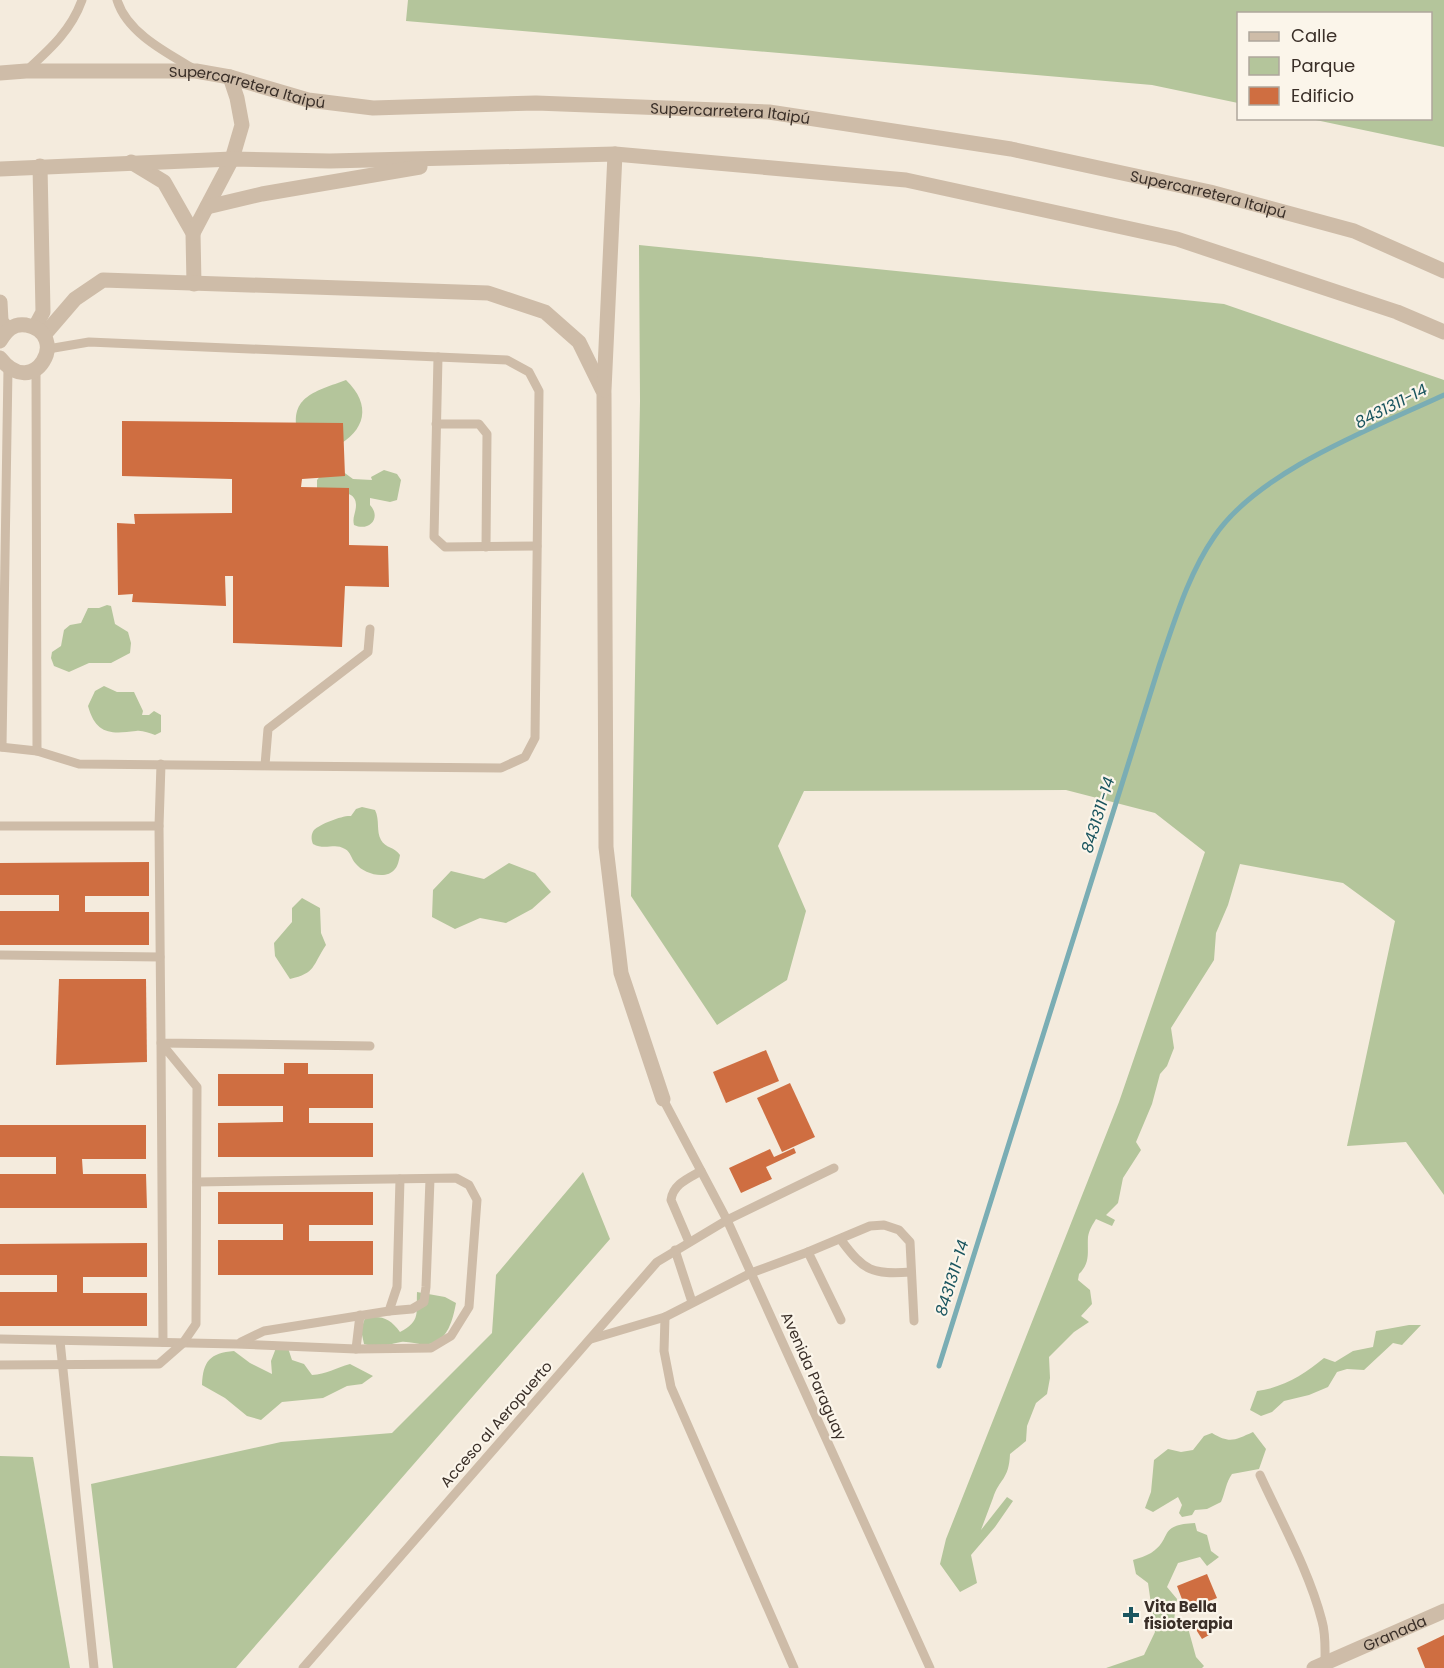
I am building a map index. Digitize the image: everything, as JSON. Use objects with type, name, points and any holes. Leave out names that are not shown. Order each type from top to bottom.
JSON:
[{"type":"street","name":"Supercarretera Itaipú","points":[[0,74],[26,71],[196,70],[230,77],[308,100],[373,108],[536,103],[769,112],[1011,149],[1209,192],[1354,231],[1444,271]]},
{"type":"street","points":[[193,233],[232,159],[242,125],[230,77]]},
{"type":"street","points":[[615,154],[604,393],[606,847],[621,973],[663,1100]]},
{"type":"street","points":[[0,169],[232,159],[330,161],[615,154],[906,180],[1177,239],[1397,312],[1444,332]]},
{"type":"street","points":[[207,207],[262,194],[400,169],[505,156]]},
{"type":"street","points":[[130,162],[164,182],[193,233],[194,284]]},
{"type":"street","points":[[4,363],[21,374],[36,370],[45,360],[42,337],[40,166]]},
{"type":"street","points":[[42,337],[75,299],[104,280],[488,293],[545,312],[579,342],[604,393]]},
{"type":"street","points":[[0,302],[4,335],[20,324],[42,337]]},
{"type":"street","name":"Granada","points":[[1320,1666],[1444,1611]]},
{"type":"lane","points":[[26,71],[59,40],[77,15],[82,0]]},
{"type":"lane","points":[[117,0],[119,7],[143,38],[196,70]]},
{"type":"lane","points":[[4,363],[1,747],[38,751],[79,764],[501,768],[525,757],[535,738],[539,391],[529,372],[507,360],[89,342],[42,337]]},
{"type":"lane","points":[[438,357],[434,537],[445,547],[537,546]]},
{"type":"lane","points":[[36,370],[38,751]]},
{"type":"lane","points":[[436,424],[479,424],[487,434],[486,546]]},
{"type":"lane","points":[[265,765],[268,729],[368,652],[370,629]]},
{"type":"lane","points":[[161,764],[159,826],[163,1342]]},
{"type":"lane","points":[[0,826],[159,826]]},
{"type":"lane","points":[[0,955],[160,957]]},
{"type":"lane","points":[[161,1043],[370,1046]]},
{"type":"lane","points":[[0,1365],[159,1364],[183,1343],[196,1324],[197,1087],[161,1043]]},
{"type":"lane","name":"Avenida Paraguay","points":[[663,1100],[727,1220],[930,1668]]},
{"type":"lane","name":"Acceso al Aeropuerto","points":[[303,1668],[657,1262],[727,1220],[834,1168]]},
{"type":"lane","points":[[689,1242],[671,1200],[672,1194],[677,1186],[701,1171]]},
{"type":"lane","points":[[0,1340],[163,1342],[356,1349],[430,1348],[451,1336],[469,1307],[477,1200],[469,1185],[456,1178],[197,1182]]},
{"type":"lane","points":[[389,1311],[397,1287],[400,1179]]},
{"type":"lane","points":[[237,1344],[264,1331],[412,1309],[424,1302],[430,1179]]},
{"type":"lane","points":[[590,1340],[665,1317],[751,1273],[841,1240],[870,1226],[884,1225],[899,1230],[910,1242],[914,1321]]},
{"type":"lane","points":[[841,1240],[864,1268],[895,1273],[911,1272]]},
{"type":"lane","points":[[675,1250],[692,1302]]},
{"type":"lane","points":[[808,1252],[841,1320]]},
{"type":"lane","points":[[356,1349],[360,1315]]},
{"type":"lane","points":[[665,1317],[664,1350],[671,1387],[794,1668]]},
{"type":"lane","points":[[60,1341],[94,1668]]},
{"type":"lane","points":[[1260,1475],[1309,1582],[1319,1612],[1326,1644],[1320,1666]]},
{"type":"green space","points":[[408,0],[1444,0],[1444,147],[1316,120],[1432,120],[1432,12],[1237,12],[1237,103],[1152,85],[406,21]]},
{"type":"green space","points":[[639,245],[1224,304],[1444,380],[1444,1195],[1406,1142],[1347,1146],[1395,921],[1343,883],[1240,864],[1228,905],[1216,933],[1214,960],[1171,1028],[1174,1048],[1167,1066],[1160,1074],[1152,1104],[1136,1142],[1141,1150],[1123,1178],[1118,1203],[1106,1215],[1115,1220],[1112,1226],[1096,1219],[1089,1232],[1087,1261],[1078,1280],[1090,1290],[1092,1304],[1081,1316],[1089,1322],[1074,1332],[1049,1357],[1050,1378],[1047,1394],[1036,1403],[1027,1426],[1026,1441],[1010,1454],[1008,1469],[995,1492],[981,1530],[1007,1497],[1013,1501],[971,1555],[977,1583],[960,1592],[940,1564],[946,1539],[1119,1102],[1205,852],[1155,813],[1066,790],[804,791],[778,846],[806,911],[787,980],[717,1025],[631,896],[640,401]]},
{"type":"green space","points":[[346,380],[360,399],[362,408],[362,417],[353,433],[335,447],[298,434],[296,421],[301,403],[315,392]]},
{"type":"green space","points":[[384,470],[397,474],[401,480],[397,500],[390,502],[370,498],[370,505],[375,515],[372,522],[365,527],[354,525],[356,505],[352,496],[341,492],[317,493],[317,480],[322,474],[342,471],[353,479],[372,480],[371,477]]},
{"type":"green space","points":[[111,606],[115,624],[128,632],[131,643],[130,653],[111,663],[89,663],[69,672],[54,666],[51,658],[52,652],[61,646],[64,630],[70,625],[81,623],[88,608]]},
{"type":"green space","points":[[104,686],[117,692],[134,692],[143,711],[142,715],[149,715],[154,711],[161,715],[161,732],[155,735],[141,731],[112,732],[95,723],[88,706],[95,691]]},
{"type":"green space","points":[[362,807],[375,810],[381,840],[400,855],[395,869],[386,875],[369,873],[359,867],[349,852],[341,847],[322,847],[313,844],[314,830],[337,818],[351,816],[356,809]]},
{"type":"green space","points":[[509,863],[535,873],[551,892],[532,909],[506,923],[480,918],[455,929],[432,917],[433,890],[451,871],[484,879]]},
{"type":"green space","points":[[302,898],[320,908],[321,933],[326,945],[309,971],[290,979],[275,956],[274,943],[292,922],[292,908]]},
{"type":"green space","points":[[583,1172],[610,1239],[236,1668],[113,1668],[91,1484],[281,1442],[392,1433],[492,1333],[496,1275]]},
{"type":"green space","points":[[417,1292],[445,1297],[456,1303],[451,1322],[441,1339],[426,1344],[401,1342],[379,1346],[364,1344],[361,1330],[365,1318],[385,1319],[393,1323],[400,1332],[407,1328],[416,1316]]},
{"type":"green space","points":[[1421,1325],[1402,1345],[1393,1343],[1364,1370],[1347,1369],[1337,1372],[1328,1387],[1309,1395],[1284,1401],[1272,1412],[1261,1416],[1250,1410],[1257,1391],[1275,1387],[1293,1379],[1324,1358],[1335,1362],[1353,1351],[1373,1347],[1376,1331]]},
{"type":"green space","points":[[276,1348],[288,1348],[292,1360],[304,1364],[312,1375],[350,1364],[373,1376],[362,1384],[347,1386],[323,1398],[282,1402],[261,1420],[247,1416],[225,1398],[202,1385],[206,1364],[214,1356],[226,1352],[234,1351],[250,1363],[272,1374],[271,1361]]},
{"type":"green space","points":[[1253,1432],[1266,1449],[1259,1469],[1232,1474],[1221,1502],[1207,1509],[1195,1510],[1192,1515],[1182,1517],[1179,1513],[1182,1505],[1178,1497],[1153,1512],[1145,1508],[1151,1492],[1154,1460],[1168,1449],[1181,1452],[1193,1450],[1204,1436],[1212,1433],[1223,1439],[1232,1440]]},
{"type":"green space","points":[[0,1456],[33,1457],[70,1668],[0,1668]]},
{"type":"green space","points":[[1195,1523],[1197,1531],[1207,1535],[1211,1551],[1219,1557],[1207,1566],[1200,1557],[1178,1563],[1167,1587],[1177,1599],[1174,1620],[1188,1628],[1196,1657],[1204,1666],[1202,1668],[1106,1668],[1144,1655],[1155,1632],[1148,1583],[1136,1574],[1133,1560],[1149,1554],[1158,1547],[1170,1529],[1175,1526]]},
{"type":"building","points":[[122,421],[343,423],[345,476],[302,479],[301,487],[349,488],[349,545],[388,546],[389,587],[345,586],[342,647],[233,643],[233,576],[225,576],[226,606],[132,602],[133,594],[118,595],[117,523],[135,524],[134,514],[232,513],[232,479],[122,476]]},
{"type":"building","points":[[149,862],[149,896],[85,896],[85,912],[149,912],[149,945],[0,945],[0,911],[59,911],[59,895],[0,895],[0,863]]},
{"type":"building","points":[[59,979],[146,979],[147,1062],[56,1065]]},
{"type":"building","points":[[766,1050],[779,1081],[726,1103],[713,1072]]},
{"type":"building","points":[[284,1063],[308,1063],[308,1074],[373,1074],[373,1108],[309,1108],[309,1123],[373,1123],[373,1157],[218,1157],[218,1123],[283,1122],[283,1106],[218,1106],[218,1074],[284,1074]]},
{"type":"building","points":[[790,1083],[815,1137],[782,1152],[757,1098]]},
{"type":"building","points":[[0,1125],[146,1125],[146,1159],[82,1159],[83,1174],[146,1174],[147,1208],[0,1208],[0,1174],[56,1174],[56,1157],[0,1157]]},
{"type":"building","points":[[794,1148],[796,1153],[766,1167],[772,1179],[741,1193],[729,1168],[770,1149],[774,1157]]},
{"type":"building","points":[[218,1192],[373,1192],[373,1225],[309,1225],[309,1241],[373,1241],[373,1275],[218,1275],[218,1240],[283,1240],[283,1224],[218,1224]]},
{"type":"building","points":[[147,1243],[147,1277],[83,1277],[83,1293],[147,1293],[147,1326],[0,1326],[0,1292],[57,1292],[57,1275],[0,1275],[0,1244]]},
{"type":"building","points":[[1207,1574],[1217,1598],[1186,1610],[1177,1586]]},
{"type":"building","points":[[1202,1624],[1209,1635],[1202,1639],[1195,1628]]},
{"type":"building","points":[[1444,1635],[1444,1668],[1425,1668],[1417,1648]]},
{"type":"waterway","name":"8431311-14","points":[[939,1366],[1160,663],[1183,598],[1197,567],[1214,537],[1234,513],[1287,472],[1352,437],[1444,395]]},
{"type":"place","name":"Vita Bella fisioterapia","points":[[1131,1615]]}]
